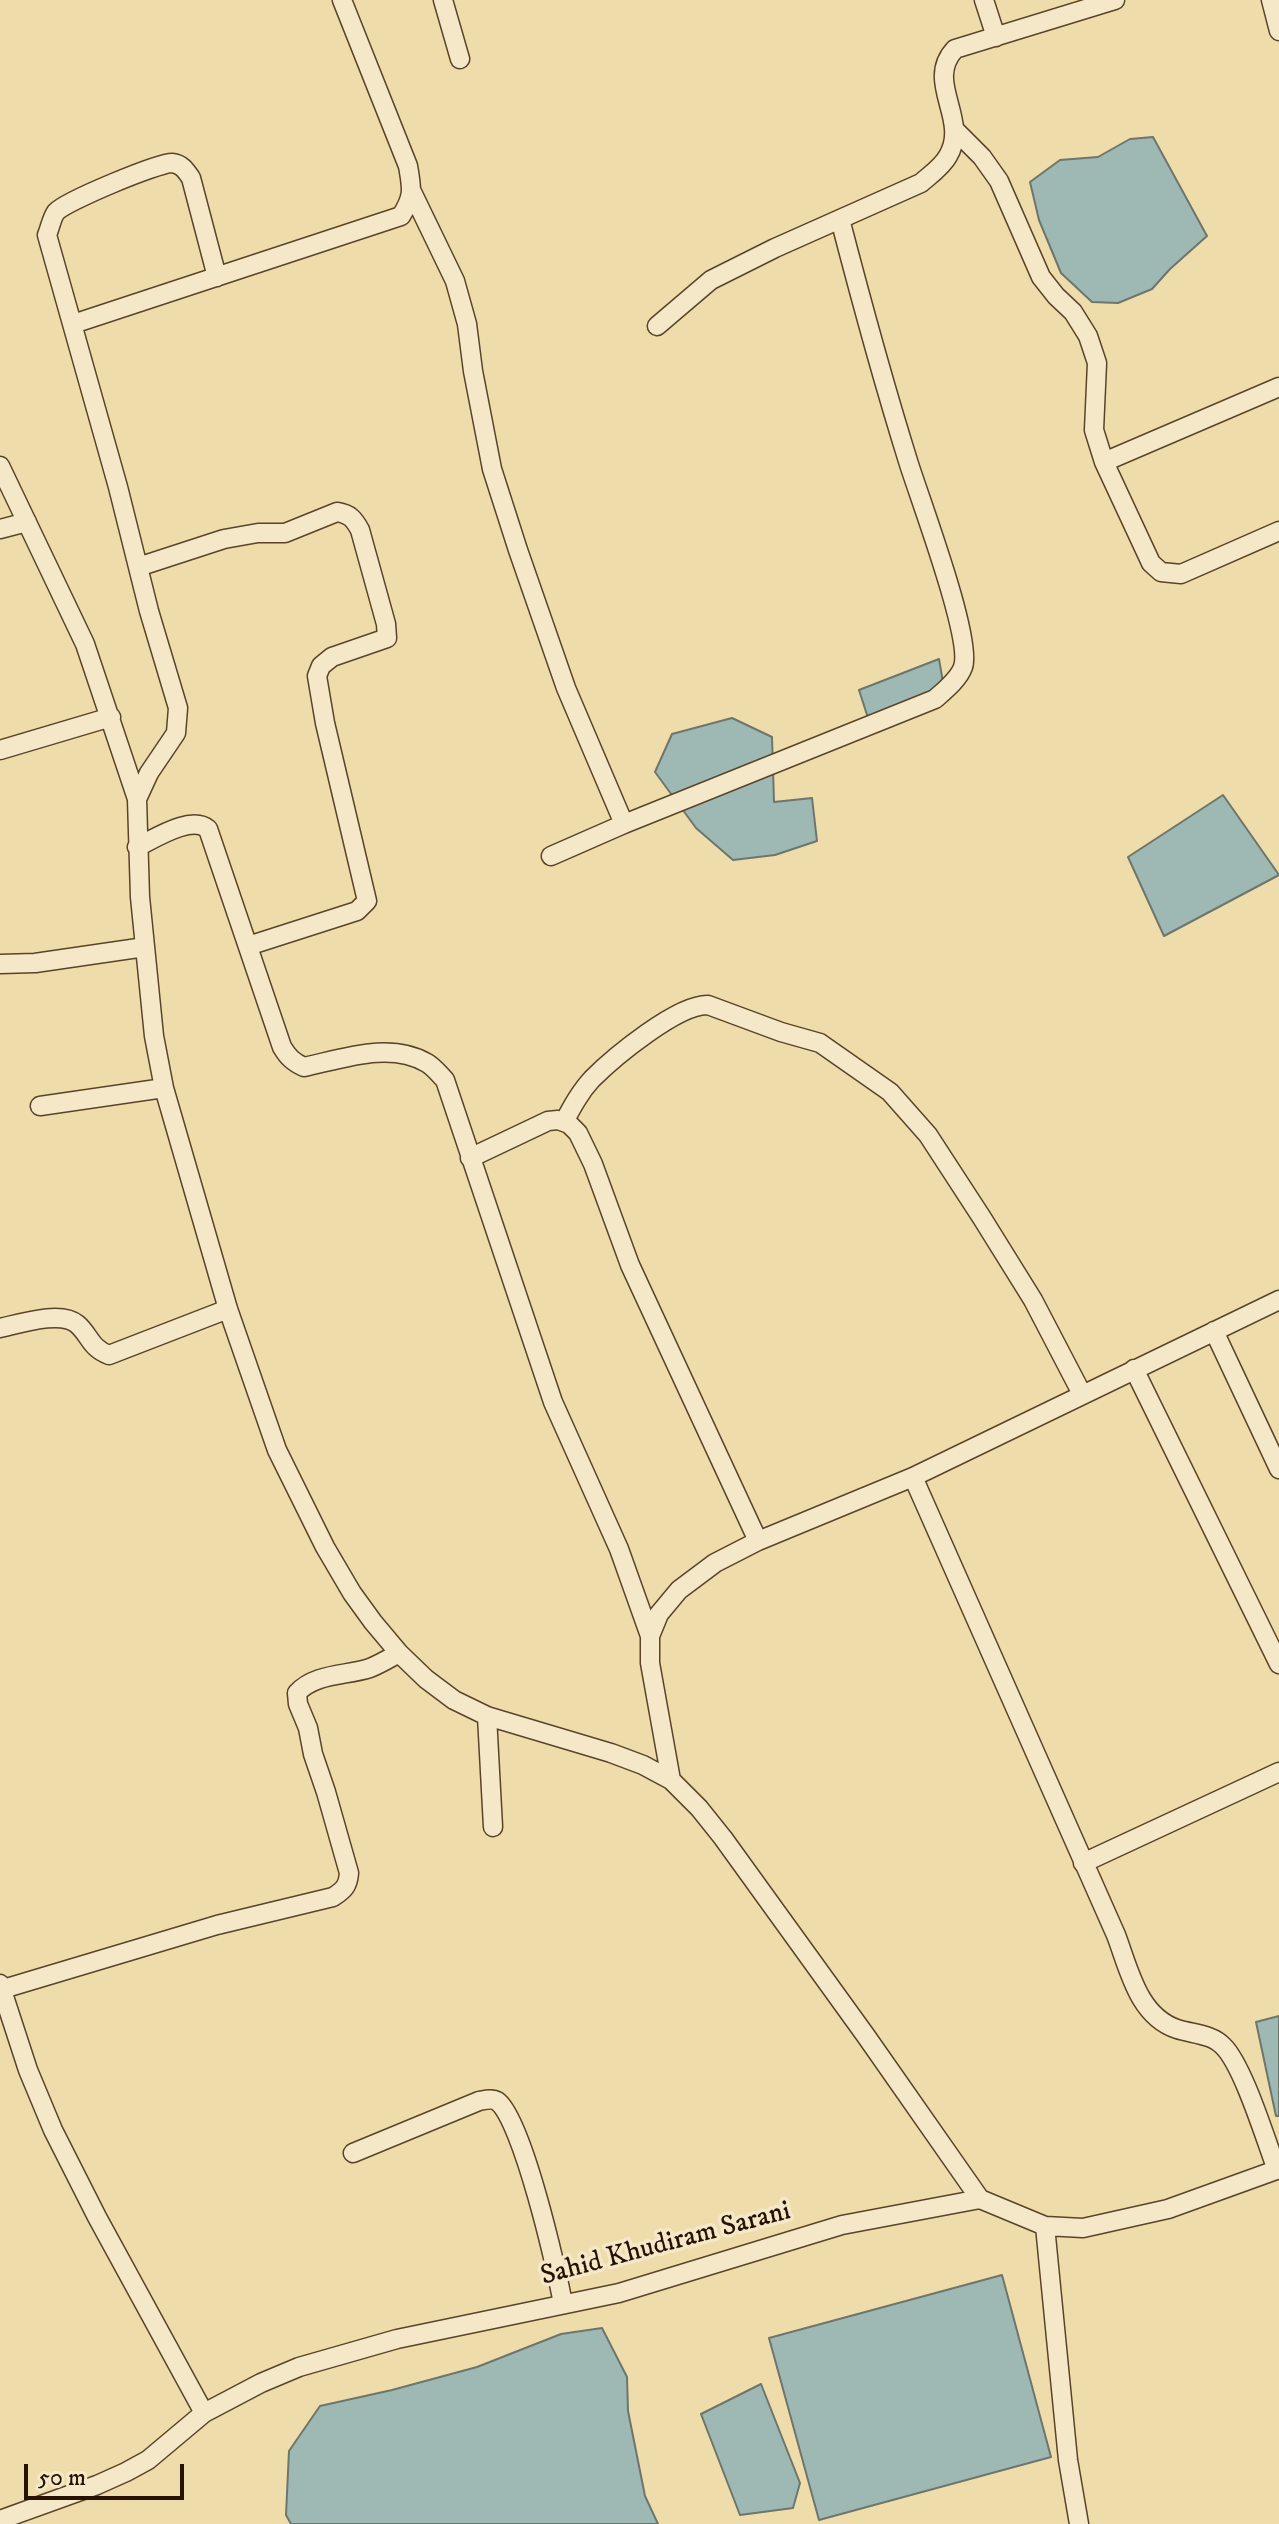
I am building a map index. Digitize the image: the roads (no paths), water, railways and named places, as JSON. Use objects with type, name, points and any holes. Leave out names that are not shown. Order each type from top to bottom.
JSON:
[{"type":"street","points":[[342,0],[401,146],[412,192],[442,250],[463,310],[492,469],[566,688],[624,824]]},
{"type":"street","points":[[443,0],[460,59]]},
{"type":"street","points":[[984,0],[996,37]]},
{"type":"street","points":[[657,326],[711,280],[921,183],[936,170],[949,156],[955,130],[943,69],[946,58],[955,49],[1115,0]]},
{"type":"street","points":[[1271,0],[1279,31]]},
{"type":"street","points":[[955,130],[982,157],[999,181],[1041,277],[1073,312],[1088,336],[1097,363],[1094,430],[1104,462],[1151,563],[1161,572],[1181,574],[1279,531]]},
{"type":"street","points":[[137,799],[149,773],[176,733],[178,708],[47,235],[55,213],[75,200],[158,166],[173,163],[182,167],[191,178],[217,277]]},
{"type":"street","points":[[73,324],[386,222],[401,216],[412,192]]},
{"type":"street","points":[[551,856],[935,699],[963,668],[964,652],[955,605],[908,461],[840,219]]},
{"type":"street","points":[[1104,462],[1279,387]]},
{"type":"street","points":[[0,466],[85,644],[137,799],[137,847],[154,1036],[164,1088],[228,1309],[277,1450],[301,1501],[352,1593],[373,1622],[399,1653],[454,1700],[487,1716],[611,1753],[671,1780],[723,1838],[980,2199],[1045,2226],[1083,2228],[1168,2209],[1278,2170],[1237,2066],[1223,2045],[1159,2020],[1138,1993],[913,1477]]},
{"type":"street","points":[[138,567],[224,539],[258,533],[285,533],[337,512],[354,519],[360,530],[386,624],[387,638],[332,657],[321,666],[317,676],[367,901],[357,911],[248,946]]},
{"type":"street","points":[[0,529],[27,522]]},
{"type":"street","points":[[0,750],[111,717]]},
{"type":"street","points":[[137,847],[190,823],[202,824],[208,829],[288,1057],[304,1067],[383,1051],[410,1055],[429,1064],[445,1080],[553,1402],[619,1549],[650,1636],[650,1663],[671,1780]]},
{"type":"street","points":[[0,964],[35,963],[145,947]]},
{"type":"street","points":[[564,1122],[591,1080],[670,1018],[698,1005],[708,1005],[820,1043],[890,1092],[928,1135],[1033,1300],[1082,1394]]},
{"type":"street","points":[[40,1106],[164,1088]]},
{"type":"street","points":[[470,1158],[548,1121],[564,1122],[578,1133],[593,1164],[630,1265],[758,1541]]},
{"type":"street","points":[[650,1636],[659,1614],[679,1590],[715,1563],[758,1541],[913,1477],[1279,1300]]},
{"type":"street","points":[[0,1328],[55,1317],[68,1319],[77,1324],[98,1351],[109,1355],[228,1309]]},
{"type":"street","points":[[1214,1331],[1279,1469]]},
{"type":"street","points":[[1134,1369],[1279,1664]]},
{"type":"street","points":[[204,2413],[53,2130],[28,2070],[1,1986],[217,1925],[333,1897],[343,1891],[348,1884],[349,1873],[297,1693],[316,1680],[372,1667],[399,1653]]},
{"type":"street","points":[[487,1716],[493,1827]]},
{"type":"street","points":[[1083,1863],[1279,1772]]},
{"type":"street","points":[[353,2153],[479,2101],[491,2099],[498,2102],[517,2130],[555,2261],[563,2304]]},
{"type":"street","name":"Sahid Khudiram Sarani","points":[[0,2520],[22,2518],[126,2472],[166,2446],[204,2413],[299,2367],[397,2339],[619,2293],[842,2225],[980,2199]]},
{"type":"street","points":[[1045,2226],[1068,2460],[1079,2524]]},
{"type":"water","points":[[1153,137],[1207,236],[1152,289],[1118,303],[1092,302],[1061,273],[1039,220],[1030,182],[1060,160],[1098,157],[1130,139]]},
{"type":"water","points":[[939,659],[945,694],[868,718],[859,690]]},
{"type":"water","points":[[732,718],[772,737],[774,802],[812,798],[817,841],[775,855],[733,860],[696,828],[655,772],[672,734]]},
{"type":"water","points":[[1223,795],[1279,875],[1164,936],[1128,857]]},
{"type":"water","points":[[1279,2016],[1279,2116],[1276,2116],[1256,2022]]},
{"type":"water","points":[[1002,2275],[1051,2457],[819,2520],[769,2338]]},
{"type":"water","points":[[602,2328],[627,2377],[628,2411],[645,2496],[658,2524],[291,2524],[286,2515],[289,2451],[320,2406],[477,2367],[561,2334]]},
{"type":"water","points":[[761,2384],[800,2483],[793,2508],[740,2515],[701,2414]]}]
